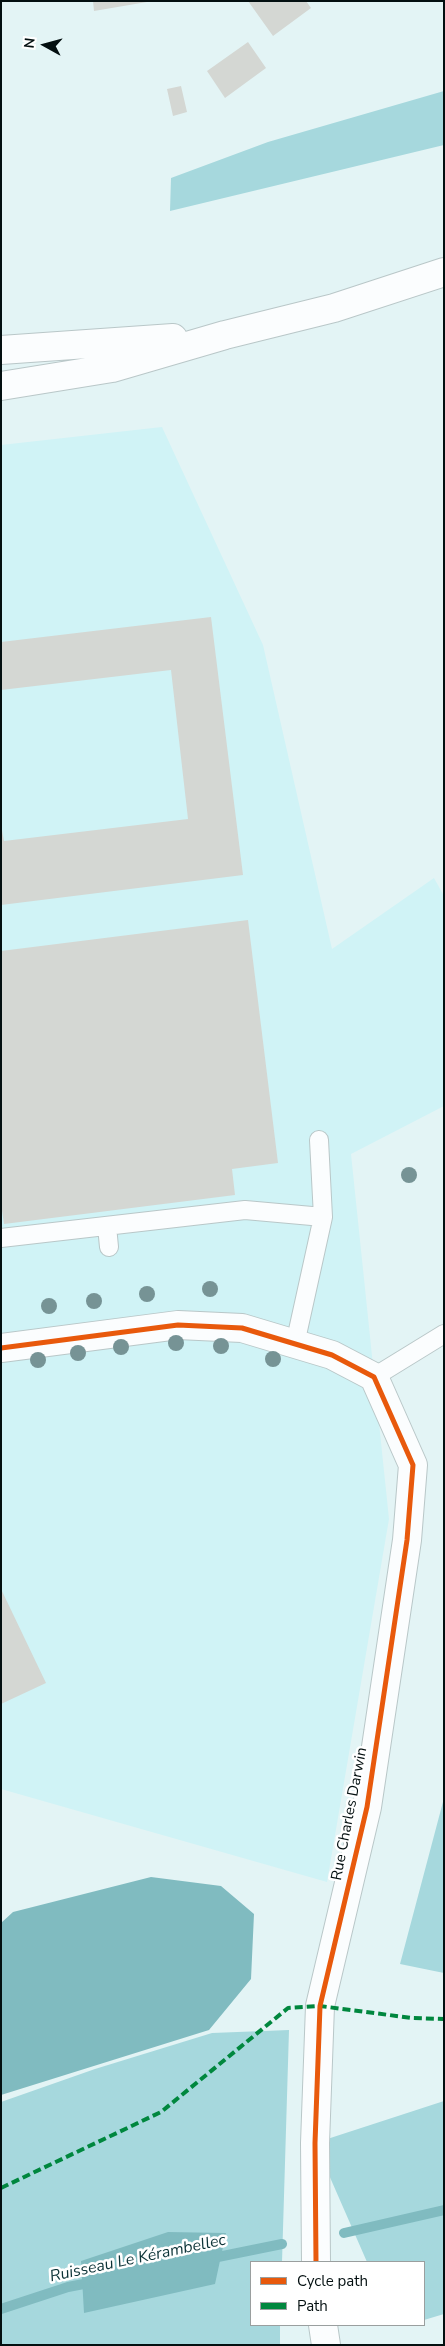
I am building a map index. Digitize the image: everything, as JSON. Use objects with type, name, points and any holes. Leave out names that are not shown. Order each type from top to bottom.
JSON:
[{"type":"street","points":[[1,386],[112,368],[225,335],[334,308],[444,272]]},
{"type":"street","points":[[1,350],[225,335]]},
{"type":"street","points":[[1,1348],[178,1325],[242,1328],[332,1355],[374,1377]]},
{"type":"street","name":"Rue Charles Darwin","points":[[316,2261],[315,2143],[320,2006],[367,1807],[406,1540],[413,1465],[374,1377]]},
{"type":"street","points":[[323,2326],[326,2345]]},
{"type":"lane","points":[[295,1344],[323,1217],[319,1140]]},
{"type":"lane","points":[[1,1238],[245,1210],[323,1217]]},
{"type":"lane","points":[[107,1226],[110,1247]]},
{"type":"lane","points":[[374,1377],[444,1334]]},
{"type":"shaded area","points":[[444,91],[444,145],[170,211],[171,178],[268,142]]},
{"type":"shaded area","points":[[162,427],[263,645],[332,949],[434,878],[444,896],[444,1106],[351,1154],[389,1519],[327,1882],[1,1789],[1,445]]},
{"type":"shaded area","points":[[444,1798],[444,1973],[400,1964]]},
{"type":"shaded area","points":[[289,2030],[282,2261],[250,2261],[250,2326],[280,2326],[280,2345],[1,2345],[1,2102],[95,2069],[212,2033]]},
{"type":"shaded area","points":[[444,2101],[444,2314],[425,2320],[425,2261],[367,2261],[315,2143]]},
{"type":"water","points":[[151,1877],[221,1886],[254,1914],[251,1979],[209,2030],[1,2095],[1,1923],[13,1912]]},
{"type":"water","points":[[168,2232],[226,2233],[215,2284],[84,2313],[81,2261]]},
{"type":"building","points":[[93,1],[147,1],[147,2],[94,11]]},
{"type":"building","points":[[248,1],[306,1],[311,8],[273,36]]},
{"type":"building","points":[[248,42],[266,68],[225,98],[207,71]]},
{"type":"building","points":[[181,86],[187,112],[173,116],[167,89]]},
{"type":"building","points":[[211,617],[243,875],[1,905],[1,825],[4,841],[188,819],[171,670],[1,690],[1,642]]},
{"type":"building","points":[[248,920],[278,1163],[232,1169],[235,1195],[4,1224],[1,1204],[1,951]]},
{"type":"building","points":[[1,1589],[46,1683],[1,1704]]},
{"type":"waterway","name":"Ruisseau Le Kérambellec","points":[[344,2233],[444,2210]]},
{"type":"waterway","name":"Ruisseau Le Kérambellec","points":[[208,2259],[282,2244]]},
{"type":"waterway","name":"Ruisseau Le Kérambellec","points":[[1,2309],[68,2287],[94,2282]]},
{"type":"marked path","points":[[1,2188],[161,2112],[288,2008],[320,2006],[412,2018],[444,2019]]},
{"type":"cycle path","points":[[1,1348],[178,1325],[242,1328],[332,1355],[374,1377],[413,1465],[407,1540],[367,1807],[320,2006],[315,2143],[316,2261]]}]
